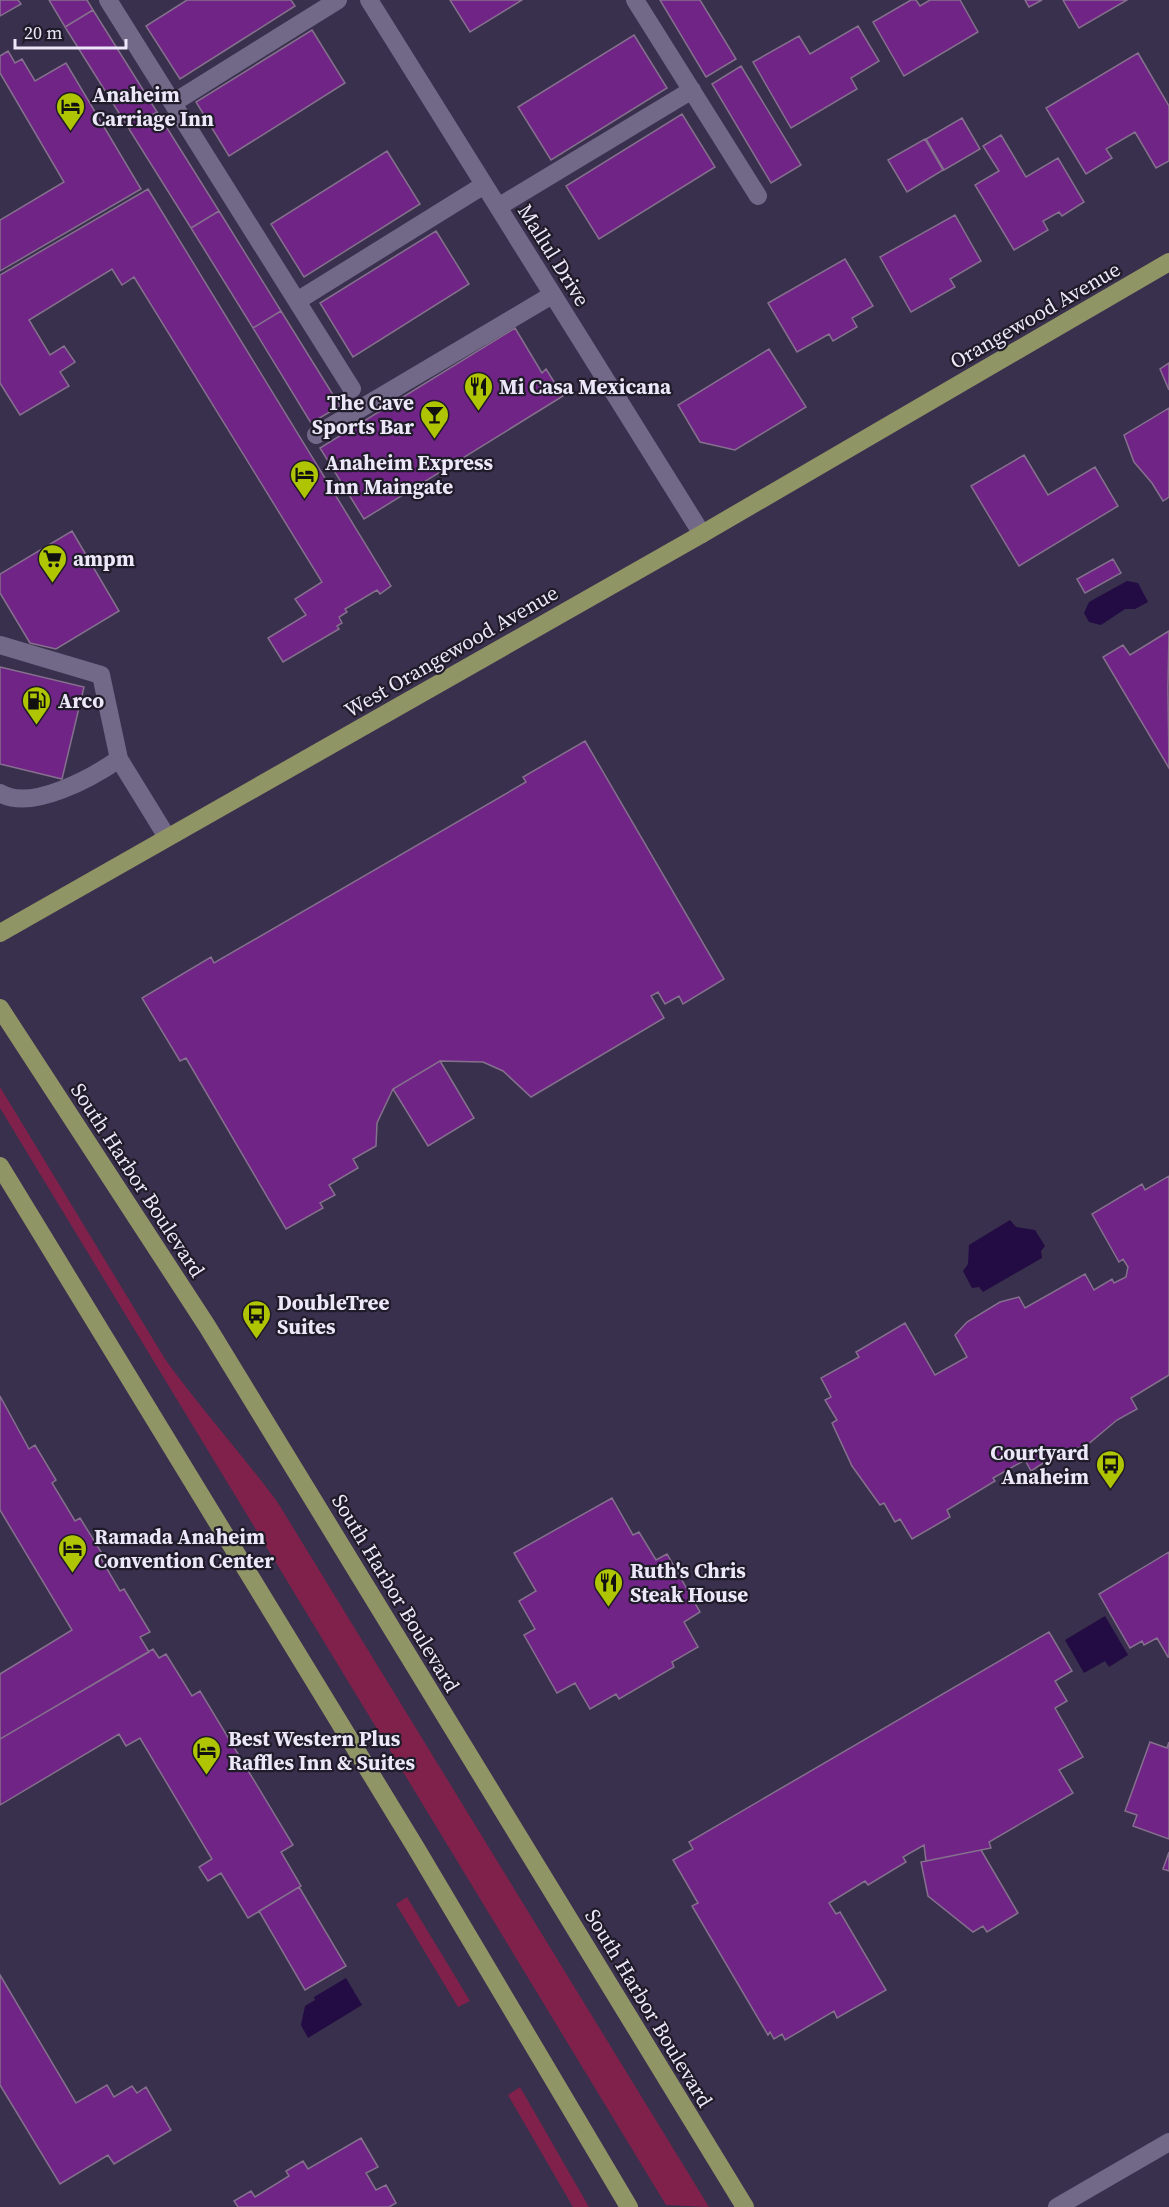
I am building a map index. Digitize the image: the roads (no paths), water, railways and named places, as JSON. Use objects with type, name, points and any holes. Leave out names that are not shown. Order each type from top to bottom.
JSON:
[{"type":"main road","name":"Orangewood Avenue","points":[[923,406],[1169,262]]},
{"type":"main road","name":"West Orangewood Avenue","points":[[0,933],[923,406]]},
{"type":"main road","name":"South Harbor Boulevard","points":[[0,1008],[207,1326],[745,2207]]},
{"type":"main road","points":[[0,1166],[403,1828],[629,2207]]},
{"type":"street","points":[[108,0],[352,389]]},
{"type":"street","points":[[173,103],[338,0]]},
{"type":"street","name":"Mallul Drive","points":[[370,0],[702,534]]},
{"type":"street","points":[[635,0],[758,196]]},
{"type":"street","points":[[498,207],[692,90]]},
{"type":"street","points":[[297,301],[484,185]]},
{"type":"street","points":[[316,435],[552,295]]},
{"type":"street","points":[[0,645],[101,675],[119,759],[167,837]]},
{"type":"street","points":[[0,793],[8,798],[47,796],[102,771],[119,759]]},
{"type":"street","points":[[1057,2207],[1169,2142]]},
{"type":"place","name":"Anaheim Carriage Inn","points":[[71,132]]},
{"type":"place","name":"Mi Casa Mexicana","points":[[478,412]]},
{"type":"place","name":"The Cave Sports Bar","points":[[435,440]]},
{"type":"place","name":"Anaheim Express Inn Maingate","points":[[304,500]]},
{"type":"place","name":"ampm","points":[[52,584]]},
{"type":"place","name":"Arco","points":[[37,726]]},
{"type":"place","name":"DoubleTree Suites","points":[[256,1340]]},
{"type":"place","name":"Courtyard Anaheim","points":[[1110,1490]]},
{"type":"place","name":"Ramada Anaheim Convention Center","points":[[73,1574]]},
{"type":"place","name":"Ruth's Chris Steak House","points":[[609,1608]]},
{"type":"place","name":"Best Western Plus Raffles Inn & Suites","points":[[207,1776]]}]
